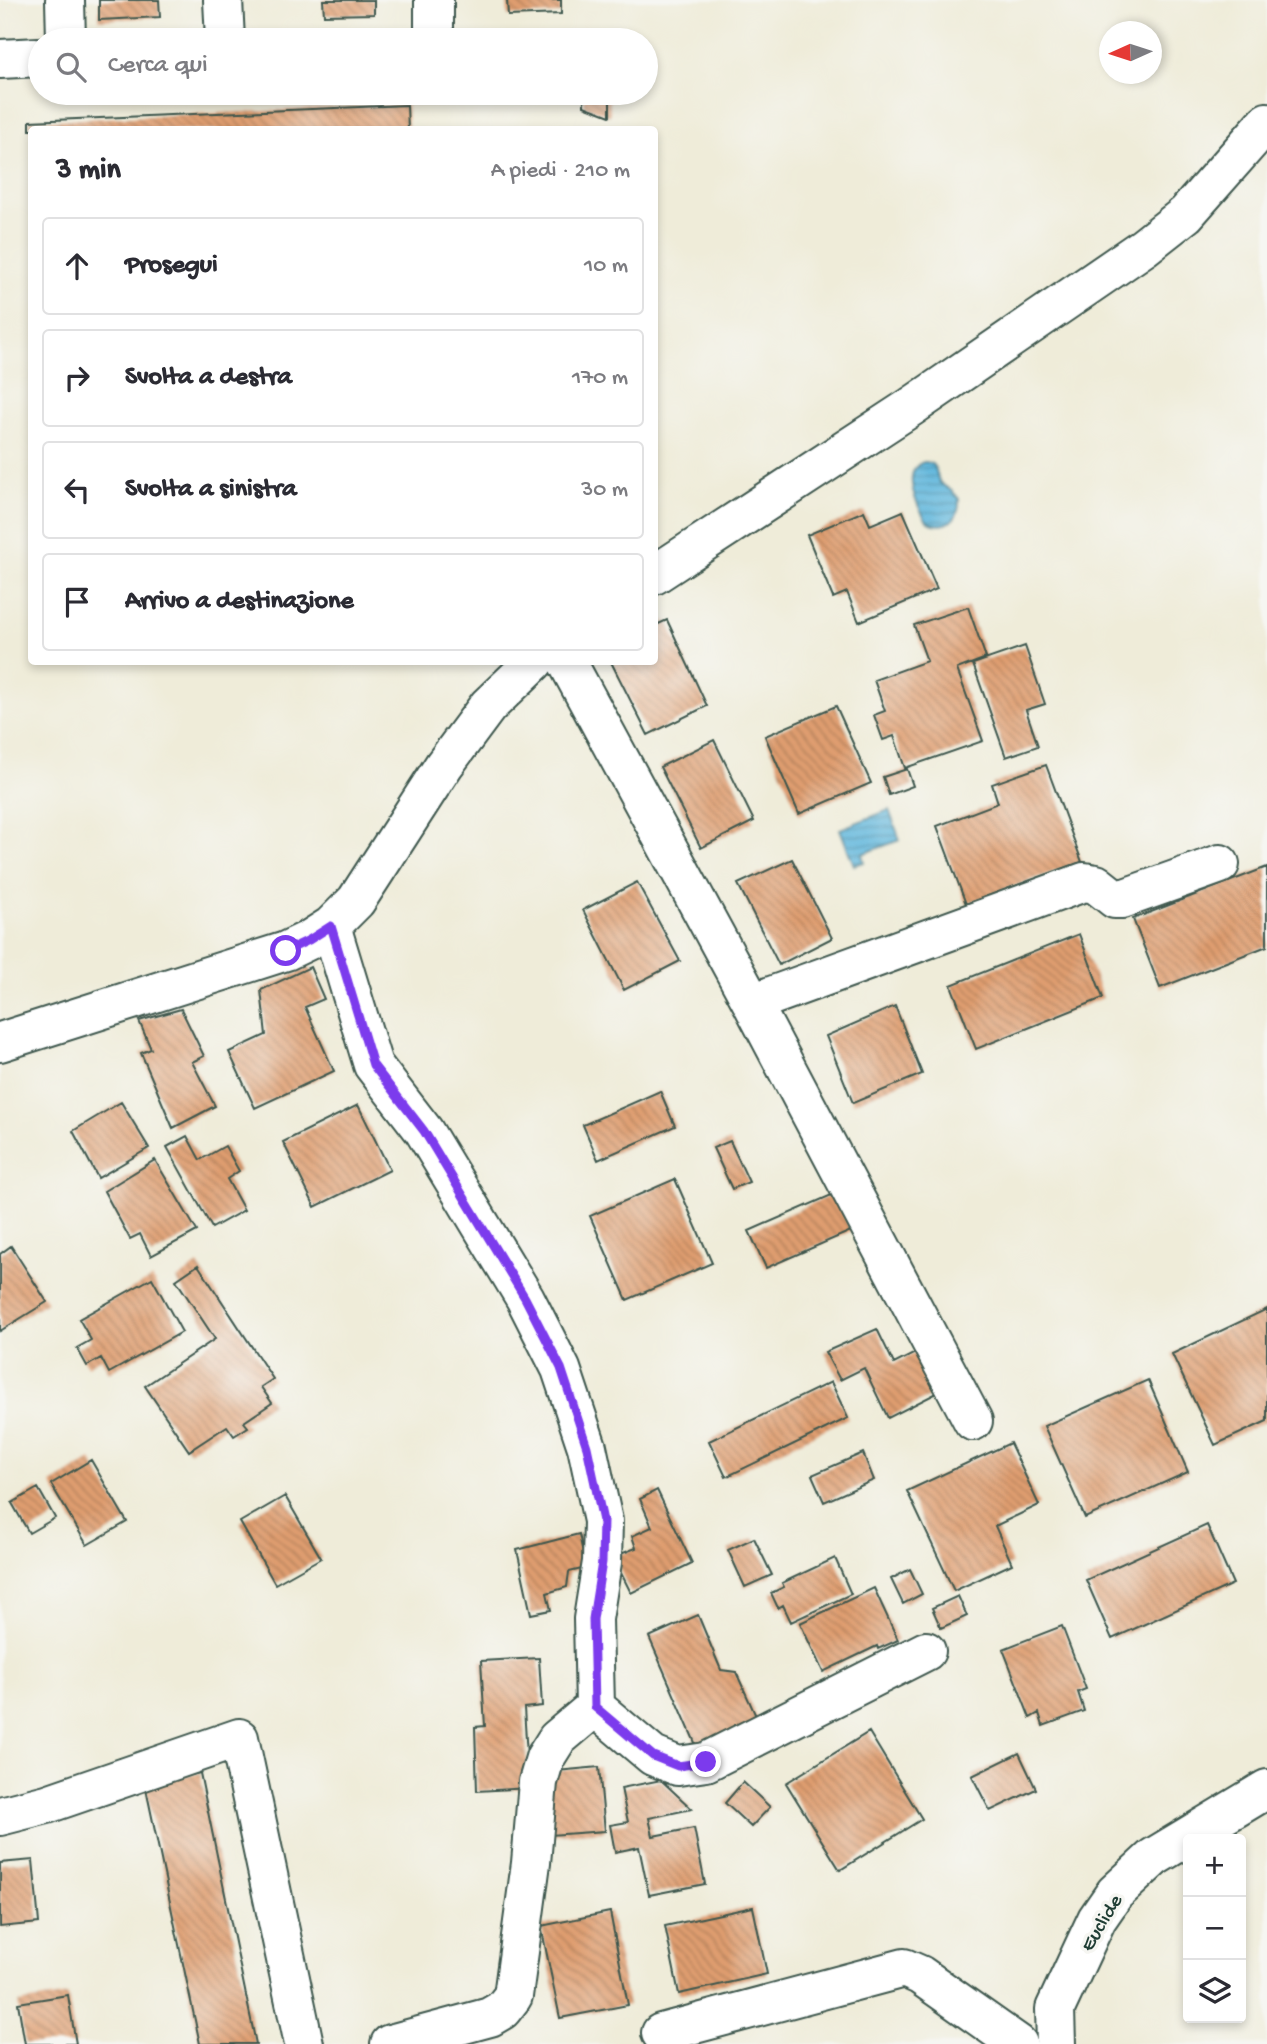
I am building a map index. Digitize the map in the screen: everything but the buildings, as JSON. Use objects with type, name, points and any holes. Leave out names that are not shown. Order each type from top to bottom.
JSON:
[{"type":"street","points":[[65,0],[66,28]]},
{"type":"street","points":[[223,0],[224,28]]},
{"type":"street","points":[[435,0],[436,28]]},
{"type":"street","points":[[0,59],[28,58]]},
{"type":"street","points":[[658,572],[911,407],[1144,247],[1186,214],[1267,122]]},
{"type":"street","points":[[0,1042],[286,951],[331,926],[356,901],[444,765],[488,706],[531,665]]},
{"type":"street","points":[[569,665],[752,1003],[973,1421]]},
{"type":"street","points":[[752,1003],[1084,882],[1096,884],[1115,899],[1122,899],[1220,864]]},
{"type":"street","points":[[331,926],[373,1065],[424,1131],[525,1298],[566,1381],[587,1447],[603,1521],[602,1562],[593,1619],[595,1707],[653,1756],[678,1766],[706,1762],[926,1651]]},
{"type":"street","points":[[390,2044],[490,2017],[502,2010],[513,1996],[531,1863],[538,1782],[545,1758],[557,1739],[595,1707]]},
{"type":"street","points":[[0,1816],[47,1804],[239,1738],[304,2044]]},
{"type":"street","name":"Euclide","points":[[1056,2044],[1055,2010],[1097,1919],[1115,1893],[1154,1857],[1267,1789]]},
{"type":"street","points":[[661,2033],[904,1968],[920,1975],[1018,2044]]},
{"type":"water","points":[[924,462],[934,466],[940,483],[959,499],[955,517],[946,524],[928,522],[919,508],[912,481],[917,466]]},
{"type":"water","points":[[889,810],[900,840],[862,854],[864,862],[854,865],[840,829]]},
{"type":"route","points":[[286,951],[331,926],[373,1065],[424,1131],[525,1298],[561,1368],[587,1447],[603,1521],[602,1562],[593,1619],[595,1707],[653,1756],[678,1766],[706,1762]]}]
